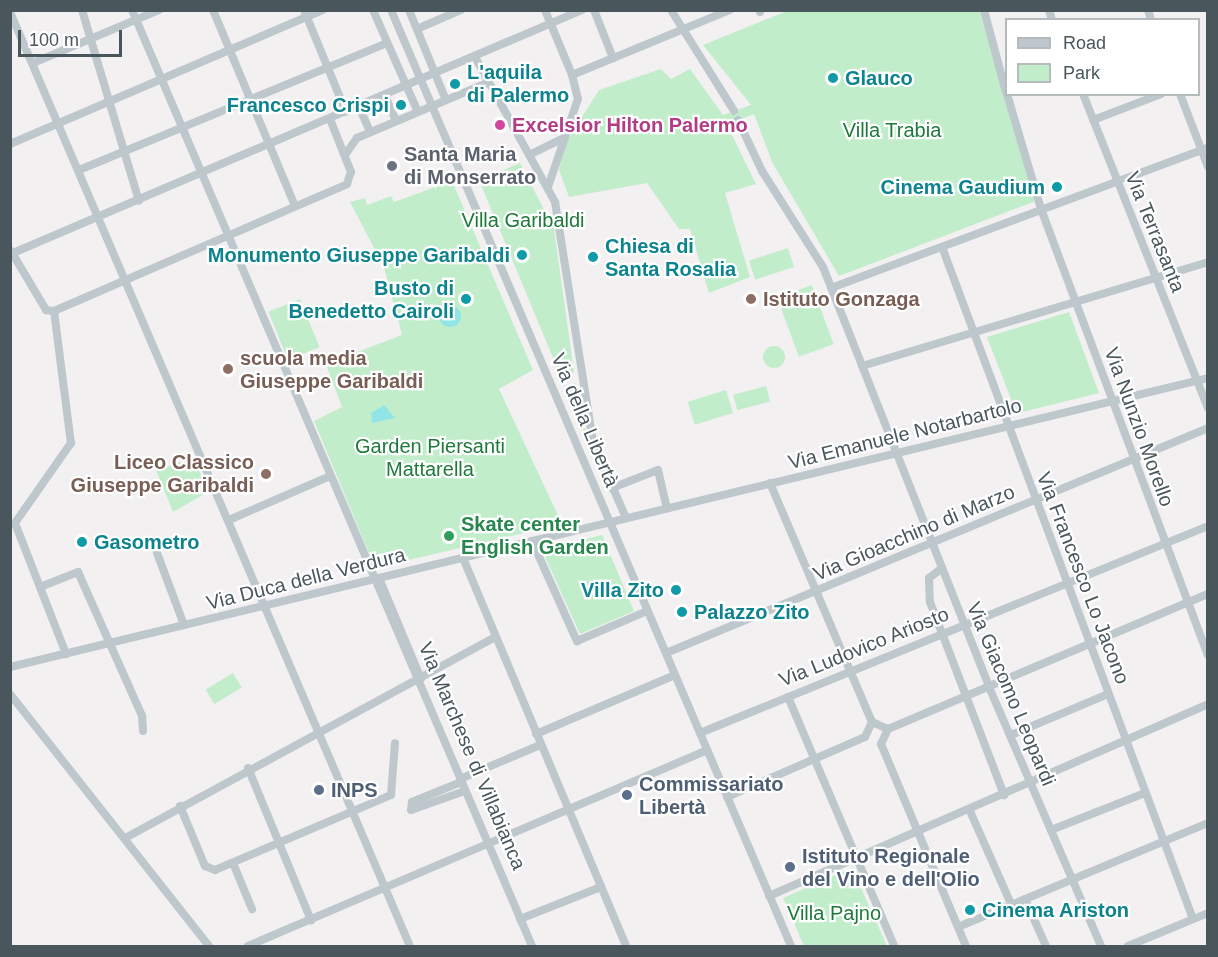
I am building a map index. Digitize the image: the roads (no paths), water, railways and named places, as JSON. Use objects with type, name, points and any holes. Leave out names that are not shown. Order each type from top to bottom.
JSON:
[{"type":"street","points":[[82,10],[139,201]]},
{"type":"street","name":"Via Marchese di Villabianca","points":[[132,10],[328,477],[376,579],[534,946]]},
{"type":"street","points":[[33,63],[159,10]]},
{"type":"street","points":[[213,10],[295,206]]},
{"type":"street","points":[[10,144],[231,51],[305,14],[322,10]]},
{"type":"street","points":[[373,10],[405,87],[418,112]]},
{"type":"street","name":"Via della Libertà","points":[[391,10],[790,946]]},
{"type":"street","points":[[410,10],[446,100]]},
{"type":"street","points":[[417,29],[461,10]]},
{"type":"street","points":[[546,10],[572,75],[578,99],[562,139],[548,187]]},
{"type":"street","points":[[330,119],[351,172],[347,184],[54,311],[46,310],[12,252],[99,218],[582,10]]},
{"type":"street","points":[[594,10],[613,58]]},
{"type":"street","points":[[671,10],[680,31],[734,111]]},
{"type":"street","points":[[572,75],[730,10]]},
{"type":"street","name":"Via Nunzio Morello","points":[[984,10],[1005,86]]},
{"type":"street","points":[[10,12],[60,123],[124,279],[410,946]]},
{"type":"street","points":[[305,14],[346,112]]},
{"type":"street","points":[[79,170],[387,43]]},
{"type":"street","points":[[475,57],[548,187],[564,240],[593,442],[626,518]]},
{"type":"street","points":[[345,155],[352,140],[489,82]]},
{"type":"street","points":[[385,96],[396,122]]},
{"type":"street","name":"Via Nunzio Morello","points":[[1008,96],[1041,209],[1133,460],[1208,655]]},
{"type":"street","name":"Via Terrasanta","points":[[1084,96],[1208,408]]},
{"type":"street","points":[[1094,120],[1156,96]]},
{"type":"street","points":[[1181,96],[1204,149],[1208,167]]},
{"type":"street","points":[[359,107],[370,132]]},
{"type":"street","name":"Via Giacomo Leopardi","points":[[738,120],[831,288],[989,687],[1101,946]]},
{"type":"street","points":[[531,154],[562,139]]},
{"type":"street","points":[[831,288],[1204,149]]},
{"type":"street","name":"Via Francesco Lo Jacono","points":[[942,247],[1144,793],[1193,919]]},
{"type":"street","points":[[862,366],[1208,262]]},
{"type":"street","points":[[54,311],[71,443],[15,523],[66,654]]},
{"type":"street","name":"Via Emanuele Notarbartolo","points":[[610,522],[1208,378]]},
{"type":"street","name":"Via Gioacchino di Marzo","points":[[666,653],[1208,428]]},
{"type":"street","points":[[612,488],[658,470],[667,508]]},
{"type":"street","points":[[229,520],[328,477]]},
{"type":"street","points":[[770,483],[872,722],[888,729]]},
{"type":"street","name":"Via Duca della Verdura","points":[[10,667],[610,522]]},
{"type":"street","name":"Via Ludovico Ariosto","points":[[700,733],[1208,526]]},
{"type":"street","points":[[532,541],[577,641],[647,611]]},
{"type":"street","points":[[157,553],[184,625]]},
{"type":"street","points":[[463,558],[626,946]]},
{"type":"street","points":[[942,568],[927,584],[940,634],[1004,795]]},
{"type":"street","points":[[40,587],[78,572],[111,643],[143,731]]},
{"type":"street","points":[[881,744],[888,729],[1208,594]]},
{"type":"street","points":[[127,837],[248,768],[495,637]]},
{"type":"street","points":[[536,734],[675,675]]},
{"type":"street","points":[[10,694],[127,837],[209,946]]},
{"type":"street","points":[[1011,735],[1108,694]]},
{"type":"street","points":[[788,697],[894,946]]},
{"type":"street","points":[[769,896],[970,811],[1208,704]]},
{"type":"street","points":[[727,796],[865,737],[872,722]]},
{"type":"street","points":[[865,737],[881,744],[966,946]]},
{"type":"street","points":[[180,806],[205,866],[215,870],[391,795],[395,743]]},
{"type":"street","points":[[465,791],[411,810],[412,802],[540,745]]},
{"type":"street","points":[[248,946],[707,750]]},
{"type":"street","points":[[248,768],[311,920]]},
{"type":"street","name":"Via Marchese di Villabianca","points":[[461,779],[489,843]]},
{"type":"street","points":[[1051,830],[1144,793]]},
{"type":"street","points":[[970,811],[1011,904]]},
{"type":"street","points":[[958,927],[1208,823]]},
{"type":"street","points":[[233,863],[252,909]]},
{"type":"street","points":[[521,918],[601,887]]},
{"type":"street","points":[[1025,898],[1046,946]]},
{"type":"street","points":[[1128,946],[1208,913]]},
{"type":"water","points":[[833,70],[838,72],[840,77],[838,82],[833,84],[828,82],[826,77],[828,72]]},
{"type":"water","points":[[450,305],[460,312],[461,316],[454,326],[450,327],[440,320],[439,316],[446,306]]},
{"type":"water","points":[[384,405],[395,418],[372,423],[371,413]]},
{"type":"place","name":"Glauco","points":[[833,78]]},
{"type":"place","name":"L'aquila di Palermo","points":[[455,84]]},
{"type":"place","name":"Francesco Crispi","points":[[401,105]]},
{"type":"place","name":"Excelsior Hilton Palermo","points":[[500,125]]},
{"type":"place","name":"Santa Maria di Monserrato","points":[[392,166]]},
{"type":"place","name":"Cinema Gaudium","points":[[1057,187]]},
{"type":"place","name":"Monumento Giuseppe Garibaldi","points":[[522,255]]},
{"type":"place","name":"Chiesa di Santa Rosalia","points":[[593,257]]},
{"type":"place","name":"Busto di Benedetto Cairoli","points":[[466,299]]},
{"type":"place","name":"Istituto Gonzaga","points":[[751,299]]},
{"type":"place","name":"scuola media Giuseppe Garibaldi","points":[[228,369]]},
{"type":"place","name":"Liceo Classico Giuseppe Garibaldi","points":[[266,474]]},
{"type":"place","name":"Skate center English Garden","points":[[449,536]]},
{"type":"place","name":"Gasometro","points":[[82,542]]},
{"type":"place","name":"Villa Zito","points":[[676,590]]},
{"type":"place","name":"Palazzo Zito","points":[[682,612]]},
{"type":"place","name":"INPS","points":[[319,790]]},
{"type":"place","name":"Commissariato Libertà","points":[[627,795]]},
{"type":"place","name":"Istituto Regionale del Vino e dell'Olio","points":[[790,867]]},
{"type":"place","name":"Cinema Ariston","points":[[970,910]]},
{"type":"park label","name":"Villa Trabia","points":[[892,130]]},
{"type":"park label","name":"Villa Garibaldi","points":[[523,220]]},
{"type":"park label","name":"Garden Piersanti Mattarella","points":[[430,458]]},
{"type":"park label","name":"Villa Pajno","points":[[834,913]]}]
